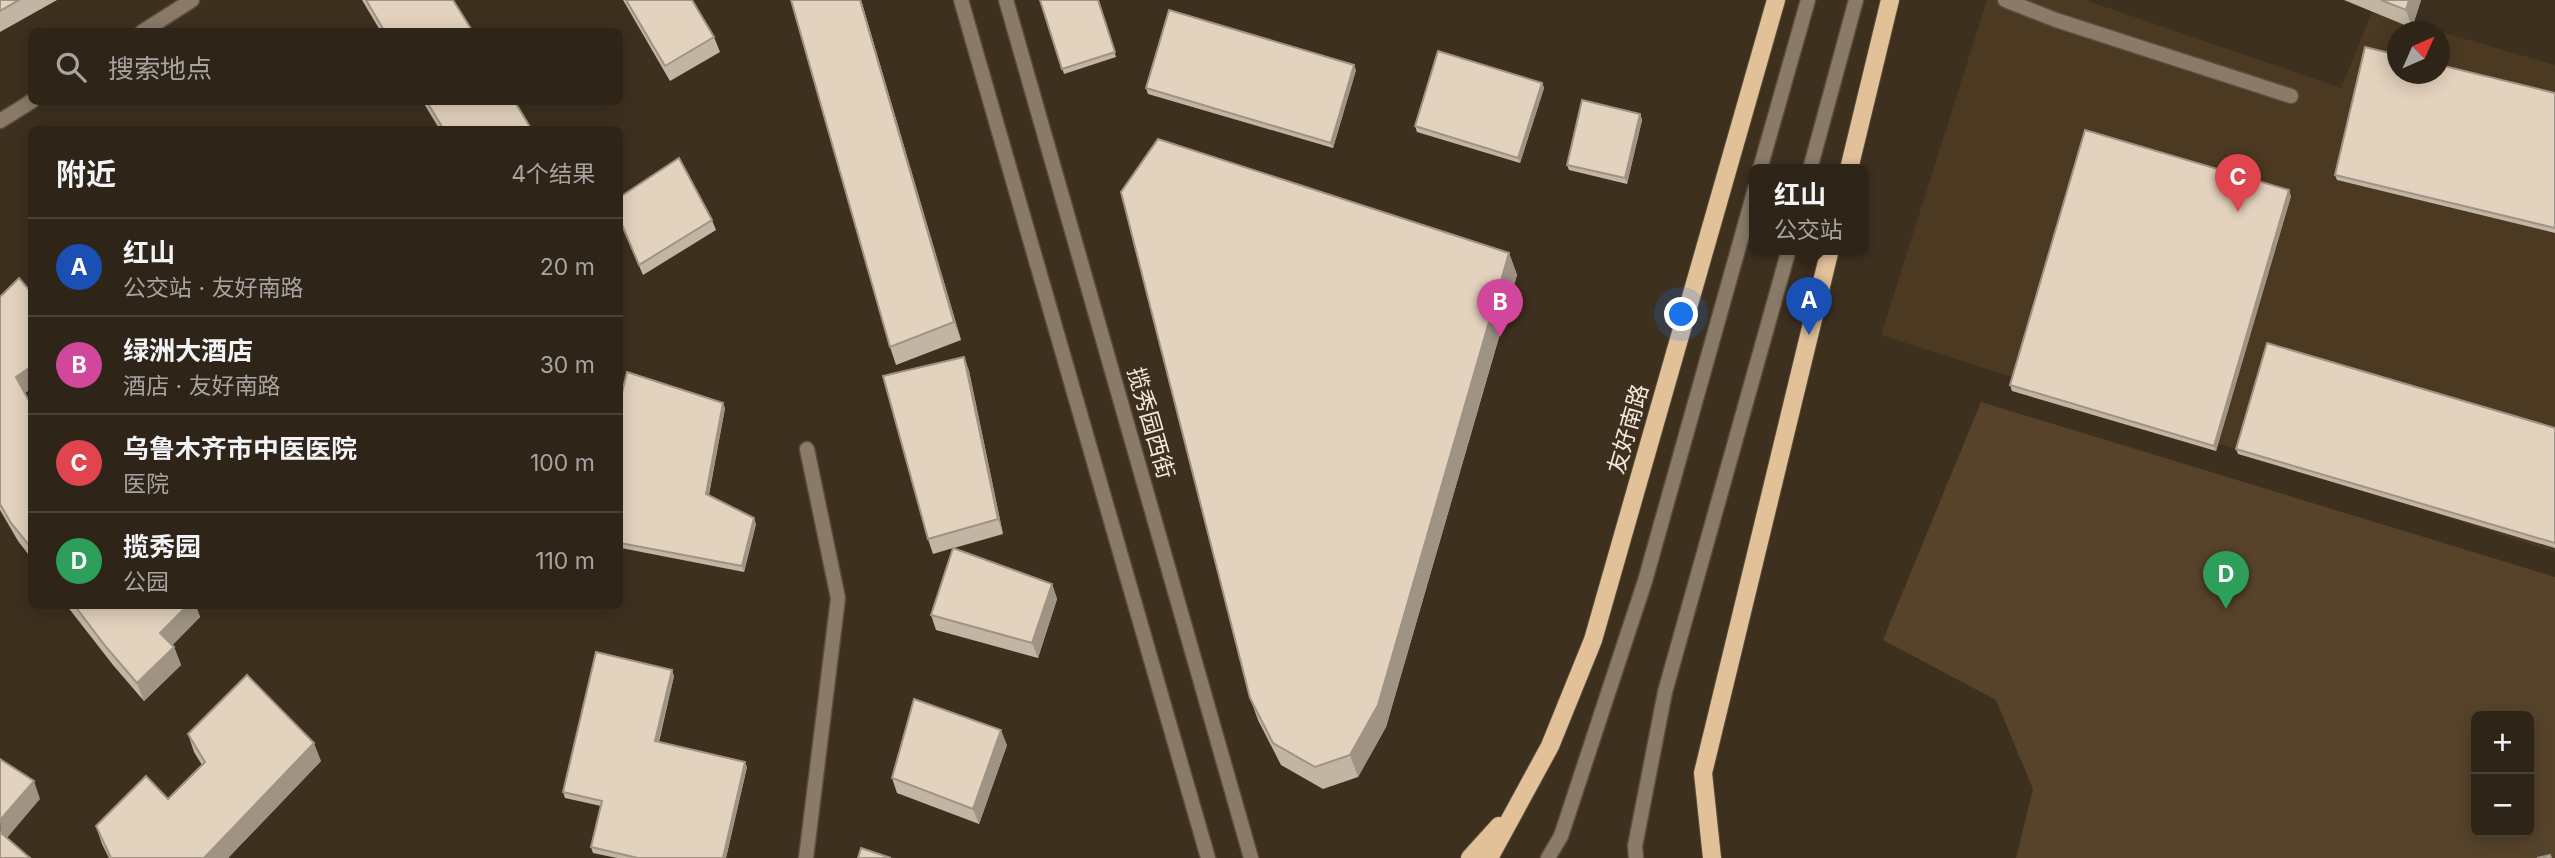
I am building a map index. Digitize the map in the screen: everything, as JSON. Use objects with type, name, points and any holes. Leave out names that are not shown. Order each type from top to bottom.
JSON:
[{"type":"main road","name":"友好南路","points":[[1489,858],[1550,746],[1593,640],[1776,0]]},
{"type":"main road","points":[[1850,164],[1890,0]]},
{"type":"main road","points":[[1712,858],[1703,773],[1829,255]]},
{"type":"main road","points":[[1470,858],[1516,808]]},
{"type":"street","points":[[148,28],[192,0]]},
{"type":"street","points":[[961,0],[1207,855]]},
{"type":"street","name":"揽秀园西街","points":[[1006,0],[1251,858]]},
{"type":"street","points":[[1761,164],[1808,0]]},
{"type":"street","points":[[1811,164],[1856,0]]},
{"type":"street","points":[[2004,0],[2056,20],[2291,96]]},
{"type":"street","points":[[0,121],[28,104]]},
{"type":"street","points":[[1548,858],[1561,836],[1645,581],[1749,210]]},
{"type":"street","points":[[1636,858],[1635,846],[1665,692],[1786,255]]},
{"type":"street","points":[[806,858],[838,598],[807,449]]},
{"type":"shaded area","points":[[1987,0],[2085,0],[2341,88],[2372,12],[2403,21],[2387,21],[2387,84],[2450,84],[2450,35],[2555,65],[2555,552],[1881,335]]},
{"type":"shaded area","points":[[1981,402],[2555,577],[2555,858],[2016,858],[2033,789],[1996,700],[1883,640]]},
{"type":"building","points":[[0,0],[19,0],[0,11]]},
{"type":"building","points":[[366,0],[453,0],[470,28],[383,28]]},
{"type":"building","points":[[626,0],[692,0],[714,37],[665,66]]},
{"type":"building","points":[[791,0],[860,0],[954,322],[890,347]]},
{"type":"building","points":[[1040,0],[1098,0],[1115,52],[1062,69]]},
{"type":"building","points":[[2381,0],[2409,0],[2406,10]]},
{"type":"building","points":[[1169,10],[1354,65],[1331,143],[1146,88]]},
{"type":"building","points":[[2365,47],[2387,52],[2387,84],[2450,84],[2450,67],[2555,93],[2555,228],[2335,175]]},
{"type":"building","points":[[1438,51],[1542,83],[1518,158],[1415,126]]},
{"type":"building","points":[[1582,100],[1640,114],[1625,178],[1567,165]]},
{"type":"building","points":[[429,105],[517,105],[530,126],[442,126]]},
{"type":"building","points":[[2085,130],[2289,190],[2214,446],[2010,385]]},
{"type":"building","points":[[1158,139],[1509,253],[1378,705],[1350,755],[1315,767],[1273,743],[1250,698],[1121,192]]},
{"type":"building","points":[[679,158],[712,220],[639,265],[623,227],[623,195]]},
{"type":"building","points":[[19,278],[28,288],[28,369],[16,377],[28,399],[28,544],[0,504],[0,297]]},
{"type":"building","points":[[2267,343],[2555,428],[2555,543],[2236,449]]},
{"type":"building","points":[[964,357],[998,519],[928,539],[883,376]]},
{"type":"building","points":[[627,372],[723,403],[706,494],[754,518],[742,566],[623,544],[623,389]]},
{"type":"building","points":[[953,548],[1052,584],[1032,643],[931,615]]},
{"type":"building","points":[[77,609],[184,609],[160,633],[174,647],[137,683]]},
{"type":"building","points":[[596,652],[672,670],[655,741],[745,762],[723,858],[638,858],[591,847],[602,801],[563,792]]},
{"type":"building","points":[[247,675],[314,743],[204,858],[111,858],[96,826],[146,776],[168,799],[205,762],[188,734]]},
{"type":"building","points":[[914,699],[1001,730],[973,809],[892,778]]},
{"type":"building","points":[[0,759],[34,781],[0,820]]},
{"type":"building","points":[[0,832],[30,858],[0,858]]},
{"type":"building","points":[[861,848],[891,858],[858,858]]},
{"type":"place","name":"乌鲁木齐市中医医院","points":[[2238,212]]},
{"type":"place","name":"红山","points":[[1809,335]]},
{"type":"place","name":"绿洲大酒店","points":[[1500,337]]},
{"type":"place","name":"揽秀园","points":[[2226,609]]}]
